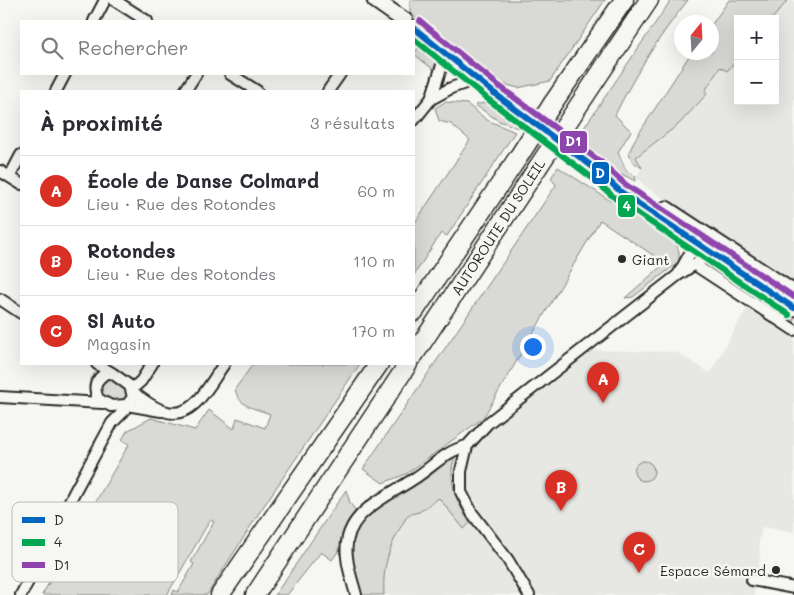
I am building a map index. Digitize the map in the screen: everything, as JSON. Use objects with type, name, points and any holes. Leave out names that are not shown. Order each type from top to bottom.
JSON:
[{"type":"highway","name":"AUTOROUTE DU SOLEIL","points":[[415,311],[624,0]]},
{"type":"highway","name":"AUTOROUTE DU SOLEIL","points":[[415,352],[649,0]]},
{"type":"highway","points":[[220,595],[377,365]]},
{"type":"highway","points":[[255,595],[407,365]]},
{"type":"main road","points":[[375,0],[404,20]]},
{"type":"main road","points":[[415,29],[477,79],[597,170],[621,192],[794,293]]},
{"type":"main road","points":[[705,241],[794,308]]},
{"type":"street","points":[[95,20],[105,0]]},
{"type":"street","points":[[114,0],[145,20]]},
{"type":"street","points":[[415,119],[431,99],[446,53]]},
{"type":"street","points":[[57,90],[64,75]]},
{"type":"street","points":[[186,90],[195,75]]},
{"type":"street","points":[[232,75],[255,90]]},
{"type":"street","points":[[329,90],[339,75]]},
{"type":"street","points":[[438,77],[451,88]]},
{"type":"street","points":[[431,99],[451,88],[477,79]]},
{"type":"street","points":[[10,176],[20,157]]},
{"type":"street","points":[[0,171],[20,183]]},
{"type":"street","points":[[529,595],[508,560],[472,512],[461,492],[461,471],[467,446],[488,423],[678,275],[695,265],[705,241]]},
{"type":"street","points":[[678,275],[705,241]]},
{"type":"street","points":[[695,265],[794,330]]},
{"type":"street","points":[[0,298],[20,312]]},
{"type":"street","points":[[96,365],[96,395],[107,404],[112,424]]},
{"type":"street","points":[[98,365],[112,373],[132,391],[162,411]]},
{"type":"street","points":[[69,502],[112,424],[124,411],[132,391],[151,365]]},
{"type":"street","points":[[0,397],[107,404],[172,414],[193,407],[223,365]]},
{"type":"street","points":[[79,402],[106,374],[112,373]]},
{"type":"street","points":[[356,595],[346,546],[349,534],[361,512],[424,472],[447,454],[467,446]]},
{"type":"street","points":[[752,580],[794,588]]},
{"type":"street","points":[[21,595],[28,582]]},
{"type":"shaded area","points":[[410,0],[605,0],[550,81],[518,88],[493,81],[410,13]]},
{"type":"shaded area","points":[[671,0],[688,0],[677,15],[674,15],[674,19],[648,55],[615,115],[631,131],[618,152],[626,170],[636,177],[635,181],[612,169],[575,141]]},
{"type":"shaded area","points":[[729,0],[788,0],[775,15],[734,15],[734,63],[727,71],[720,67],[705,91],[707,94],[679,124],[636,157],[642,168],[632,161],[629,153],[634,141],[686,60],[719,60],[718,15]]},
{"type":"shaded area","points":[[788,0],[794,0],[794,284],[646,187],[636,177],[642,168],[636,157],[679,124],[707,94],[705,91],[720,67],[727,71],[734,63],[734,105],[779,105],[779,15],[775,15]]},
{"type":"shaded area","points":[[421,44],[434,54],[436,65],[434,70],[415,55]]},
{"type":"shaded area","points":[[445,102],[467,104],[487,120],[515,132],[447,236],[441,233],[415,273],[415,222],[470,140],[451,124],[439,121],[435,108]]},
{"type":"shaded area","points":[[489,102],[519,126],[518,128],[499,121],[475,105]]},
{"type":"shaded area","points":[[558,167],[676,243],[679,252],[679,262],[633,297],[625,298],[665,263],[600,220],[483,418],[406,474],[383,483],[363,469],[556,185],[551,178]]},
{"type":"shaded area","points":[[728,273],[794,317],[794,325],[726,279]]},
{"type":"shaded area","points":[[749,305],[773,321],[772,323],[794,336],[794,532],[762,527],[759,541],[760,557],[754,595],[359,595],[373,510],[417,482],[455,453],[471,453],[478,442],[494,427],[591,350],[676,352],[710,373]]},
{"type":"shaded area","points":[[252,365],[359,365],[259,513],[207,595],[172,595],[174,590],[178,592],[194,564],[191,562],[214,522],[210,520],[178,576],[178,502],[96,502],[129,444],[122,440],[127,431],[151,418],[195,430],[209,410],[234,429],[237,418],[265,428],[270,414],[248,406],[240,400],[235,389]]},
{"type":"shaded area","points":[[108,379],[112,379],[128,389],[129,394],[124,400],[119,402],[105,400],[99,388]]},
{"type":"shaded area","points":[[455,453],[452,467],[454,491],[470,523],[464,529],[439,498],[419,512],[408,515],[392,544],[386,563],[384,595],[359,595],[350,554],[355,528],[373,510],[417,482]]},
{"type":"shaded area","points":[[640,461],[648,461],[654,467],[654,475],[648,481],[640,481],[634,475],[634,467]]},
{"type":"shaded area","points":[[346,490],[350,503],[356,511],[336,555],[332,560],[321,552],[287,595],[275,595]]},
{"type":"shaded area","points":[[49,582],[174,582],[167,595],[42,595]]},
{"type":"transit line","name":"D1","points":[[420,21],[499,86],[602,163],[626,185],[794,297]]},
{"type":"transit line","name":"D","points":[[415,29],[494,93],[597,170],[621,192],[794,308]]},
{"type":"transit line","name":"4","points":[[415,40],[489,100],[591,177],[616,199],[789,315]]},
{"type":"place","name":"Giant","points":[[622,259]]},
{"type":"place","name":"École de Danse Colmard","points":[[603,403]]},
{"type":"place","name":"Rotondes","points":[[561,511]]},
{"type":"place","name":"Espace Sémard","points":[[776,570]]},
{"type":"place","name":"Sl Auto","points":[[639,573]]}]
